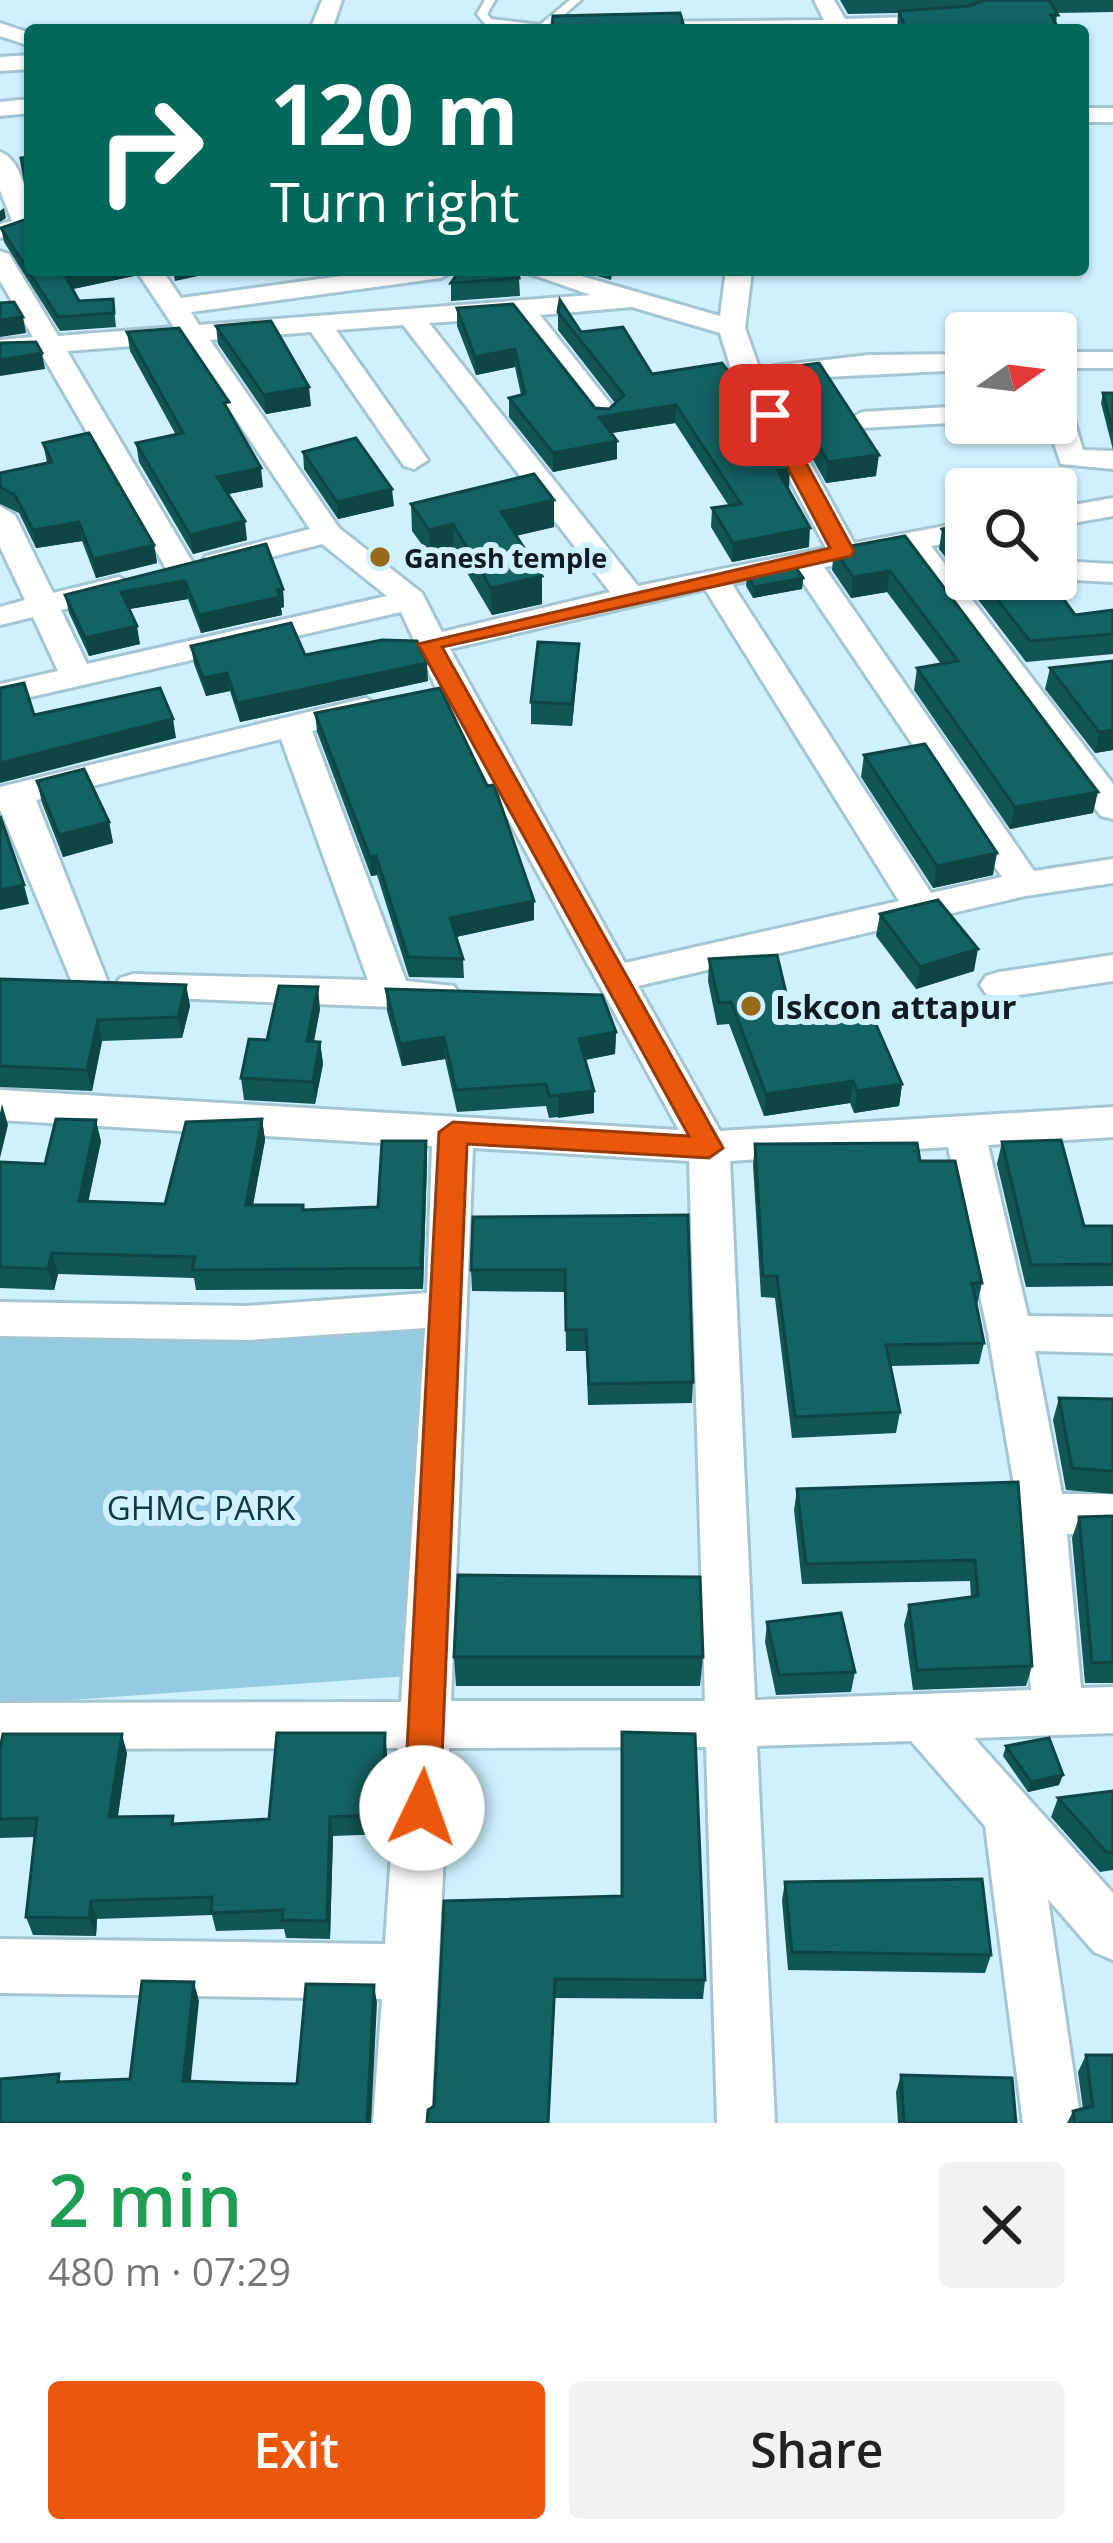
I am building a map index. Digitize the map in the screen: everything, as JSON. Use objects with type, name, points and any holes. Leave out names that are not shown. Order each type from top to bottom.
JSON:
[{"type":"street","points":[[884,24],[976,20]]},
{"type":"street","points":[[0,158],[7,190],[24,220]]},
{"type":"street","points":[[0,259],[10,288],[51,346],[182,570]]},
{"type":"street","points":[[153,276],[328,534],[411,600],[606,992],[709,1148],[746,2123]]},
{"type":"street","points":[[0,348],[51,346],[410,276]]},
{"type":"street","points":[[552,276],[732,328]]},
{"type":"street","points":[[738,276],[732,328],[751,376],[843,551]]},
{"type":"street","points":[[186,320],[320,326],[630,300]]},
{"type":"street","points":[[523,310],[607,416]]},
{"type":"street","points":[[410,317],[630,597]]},
{"type":"street","points":[[320,326],[414,460]]},
{"type":"street","points":[[1077,360],[1113,360]]},
{"type":"street","points":[[751,376],[869,363],[945,362]]},
{"type":"street","points":[[862,420],[945,415]]},
{"type":"street","points":[[1067,444],[1071,458],[1113,460]]},
{"type":"street","points":[[1077,514],[1110,510]]},
{"type":"street","points":[[0,515],[77,676]]},
{"type":"street","points":[[0,616],[328,534]]},
{"type":"street","points":[[429,644],[712,578],[945,534]]},
{"type":"street","points":[[911,540],[945,564]]},
{"type":"street","points":[[802,560],[1025,884]]},
{"type":"street","points":[[1077,574],[1108,579]]},
{"type":"street","points":[[712,578],[924,911]]},
{"type":"street","points":[[0,694],[411,600]]},
{"type":"street","points":[[969,600],[1013,678],[1113,808]]},
{"type":"street","points":[[1013,678],[1053,674]]},
{"type":"street","points":[[90,986],[8,796],[292,723],[453,690]]},
{"type":"street","points":[[292,723],[392,994]]},
{"type":"street","points":[[606,992],[1025,884],[1113,871]]},
{"type":"street","points":[[998,985],[1113,968]]},
{"type":"street","points":[[45,984],[485,996]]},
{"type":"street","points":[[0,1105],[709,1148],[1113,1122]]},
{"type":"street","points":[[964,1130],[1010,1333],[1042,1514],[1058,1711]]},
{"type":"street","points":[[402,2123],[448,1309],[453,1132]]},
{"type":"street","points":[[0,1319],[247,1323],[448,1309]]},
{"type":"street","points":[[1010,1333],[1113,1335]]},
{"type":"street","points":[[1042,1514],[1113,1514]]},
{"type":"street","points":[[0,1726],[729,1724],[1113,1710]]},
{"type":"street","points":[[924,1719],[1113,1933]]},
{"type":"street","points":[[1010,1818],[1052,2123]]},
{"type":"street","points":[[0,1966],[413,1972]]},
{"type":"lane","points":[[490,0],[482,14],[488,22],[506,24]]},
{"type":"lane","points":[[547,24],[576,0]]},
{"type":"green space","name":"GHMC PARK","points":[[428,1316],[436,1674],[0,1705],[0,1331]]},
{"type":"building","points":[[984,0],[1049,0],[1058,15],[1051,15],[1056,24],[904,24],[899,11],[970,6]]},
{"type":"building","points":[[680,13],[683,24],[552,24],[553,16]]},
{"type":"building","points":[[24,220],[24,264],[1,228]]},
{"type":"building","points":[[32,276],[65,276],[79,301],[113,299],[114,313],[58,317]]},
{"type":"building","points":[[456,276],[519,278],[451,283]]},
{"type":"building","points":[[560,300],[581,332],[623,327],[652,374],[722,363],[732,376],[740,375],[790,469],[778,471],[810,528],[733,543],[712,508],[741,504],[676,405],[599,417],[617,441],[553,453],[509,398],[525,394],[515,349],[475,357],[457,308],[513,304],[595,408],[609,409],[624,395],[558,312]]},
{"type":"building","points":[[14,302],[23,317],[0,320],[0,303]]},
{"type":"building","points":[[271,321],[309,387],[264,395],[216,326]]},
{"type":"building","points":[[179,328],[229,402],[224,403],[261,468],[217,477],[245,521],[190,535],[136,443],[183,433],[127,332]]},
{"type":"building","points":[[36,342],[42,353],[0,360],[0,343]]},
{"type":"building","points":[[819,363],[879,455],[828,462],[776,369]]},
{"type":"building","points":[[1103,393],[1113,393],[1113,431]]},
{"type":"building","points":[[89,433],[154,545],[93,559],[79,522],[33,530],[15,495],[0,487],[0,473],[52,462],[43,443]]},
{"type":"building","points":[[356,438],[392,489],[337,502],[303,452]]},
{"type":"building","points":[[534,474],[554,500],[501,512],[542,576],[491,588],[453,524],[429,530],[411,504]]},
{"type":"building","points":[[905,536],[945,589],[945,600],[953,600],[1098,792],[1015,807],[917,668],[958,661],[890,571],[853,577],[834,549]]},
{"type":"building","points":[[266,544],[283,589],[277,590],[280,597],[199,615],[185,581],[121,592],[137,626],[85,638],[65,595]]},
{"type":"building","points":[[795,566],[803,578],[754,587],[747,575]]},
{"type":"building","points":[[998,600],[1064,600],[1075,615],[1113,610],[1113,634],[1030,641]]},
{"type":"building","points":[[291,623],[305,655],[382,640],[417,641],[427,663],[237,703],[227,673],[203,678],[191,646]]},
{"type":"building","points":[[538,642],[579,644],[572,704],[531,702]]},
{"type":"building","points":[[1113,661],[1113,730],[1099,732],[1050,668]]},
{"type":"building","points":[[24,683],[34,715],[160,688],[173,719],[0,763],[0,688]]},
{"type":"building","points":[[440,688],[487,786],[494,785],[534,901],[450,918],[463,959],[408,957],[376,856],[370,857],[315,713]]},
{"type":"building","points":[[925,744],[997,853],[937,866],[864,755]]},
{"type":"building","points":[[84,769],[109,822],[59,835],[37,781]]},
{"type":"building","points":[[0,816],[24,885],[0,890]]},
{"type":"building","points":[[938,900],[978,949],[920,967],[880,914]]},
{"type":"building","points":[[777,955],[793,1022],[870,1011],[902,1084],[857,1091],[853,1081],[766,1094],[731,1002],[719,1003],[709,959]]},
{"type":"building","points":[[0,979],[186,985],[178,1017],[98,1020],[87,1070],[0,1066]]},
{"type":"building","points":[[279,986],[318,987],[307,1041],[320,1042],[313,1082],[241,1078],[249,1039],[267,1040]]},
{"type":"building","points":[[386,989],[602,995],[616,1032],[579,1039],[594,1091],[549,1096],[546,1084],[456,1090],[444,1037],[400,1044]]},
{"type":"building","points":[[56,1119],[96,1120],[79,1201],[165,1204],[186,1122],[262,1119],[246,1205],[303,1205],[303,1210],[378,1207],[382,1141],[426,1141],[421,1268],[192,1270],[195,1257],[52,1253],[48,1269],[0,1267],[0,1162],[45,1164]]},
{"type":"building","points":[[1061,1140],[1084,1226],[1113,1226],[1113,1264],[1031,1265],[1002,1142]]},
{"type":"building","points":[[917,1143],[920,1161],[955,1161],[982,1283],[972,1283],[984,1343],[886,1345],[900,1412],[795,1417],[777,1276],[763,1276],[755,1144]]},
{"type":"building","points":[[688,1215],[693,1382],[589,1384],[586,1330],[566,1330],[565,1270],[471,1270],[473,1217]]},
{"type":"building","points":[[1059,1398],[1113,1399],[1113,1471],[1072,1468]]},
{"type":"building","points":[[1018,1482],[1032,1666],[917,1670],[909,1605],[978,1596],[975,1560],[806,1564],[797,1489]]},
{"type":"building","points":[[1113,1516],[1113,1662],[1092,1663],[1079,1517]]},
{"type":"building","points":[[458,1575],[700,1577],[703,1657],[454,1657]]},
{"type":"building","points":[[841,1613],[855,1672],[779,1675],[767,1622]]},
{"type":"building","points":[[622,1732],[695,1734],[705,1980],[555,1979],[548,2123],[427,2123],[428,2110],[434,2106],[444,1901],[622,1896]]},
{"type":"building","points":[[277,1733],[385,1733],[383,1815],[330,1817],[327,1921],[282,1920],[283,1910],[211,1913],[212,1897],[91,1901],[89,1918],[26,1917],[37,1818],[0,1819],[3,1734],[122,1734],[109,1817],[173,1816],[172,1824],[269,1819]]},
{"type":"building","points":[[1049,1738],[1063,1775],[1031,1782],[1006,1746]]},
{"type":"building","points":[[1113,1791],[1113,1852],[1107,1853],[1058,1798]]},
{"type":"building","points":[[982,1879],[991,1955],[792,1952],[785,1882]]},
{"type":"building","points":[[142,1981],[194,1982],[183,2081],[297,2084],[306,1984],[374,1985],[367,2123],[0,2123],[0,2079],[59,2074],[58,2082],[130,2079]]},
{"type":"building","points":[[1086,2055],[1113,2055],[1113,2123],[1075,2123],[1073,2111],[1093,2106]]},
{"type":"building","points":[[901,2075],[1012,2078],[1016,2123],[904,2123]]},
{"type":"place","name":"Ganesh temple","points":[[380,557]]},
{"type":"place","name":"Iskcon attapur","points":[[751,1006]]},
{"type":"route","points":[[422,1808],[453,1132],[709,1148],[429,644],[843,551],[770,415]]}]
